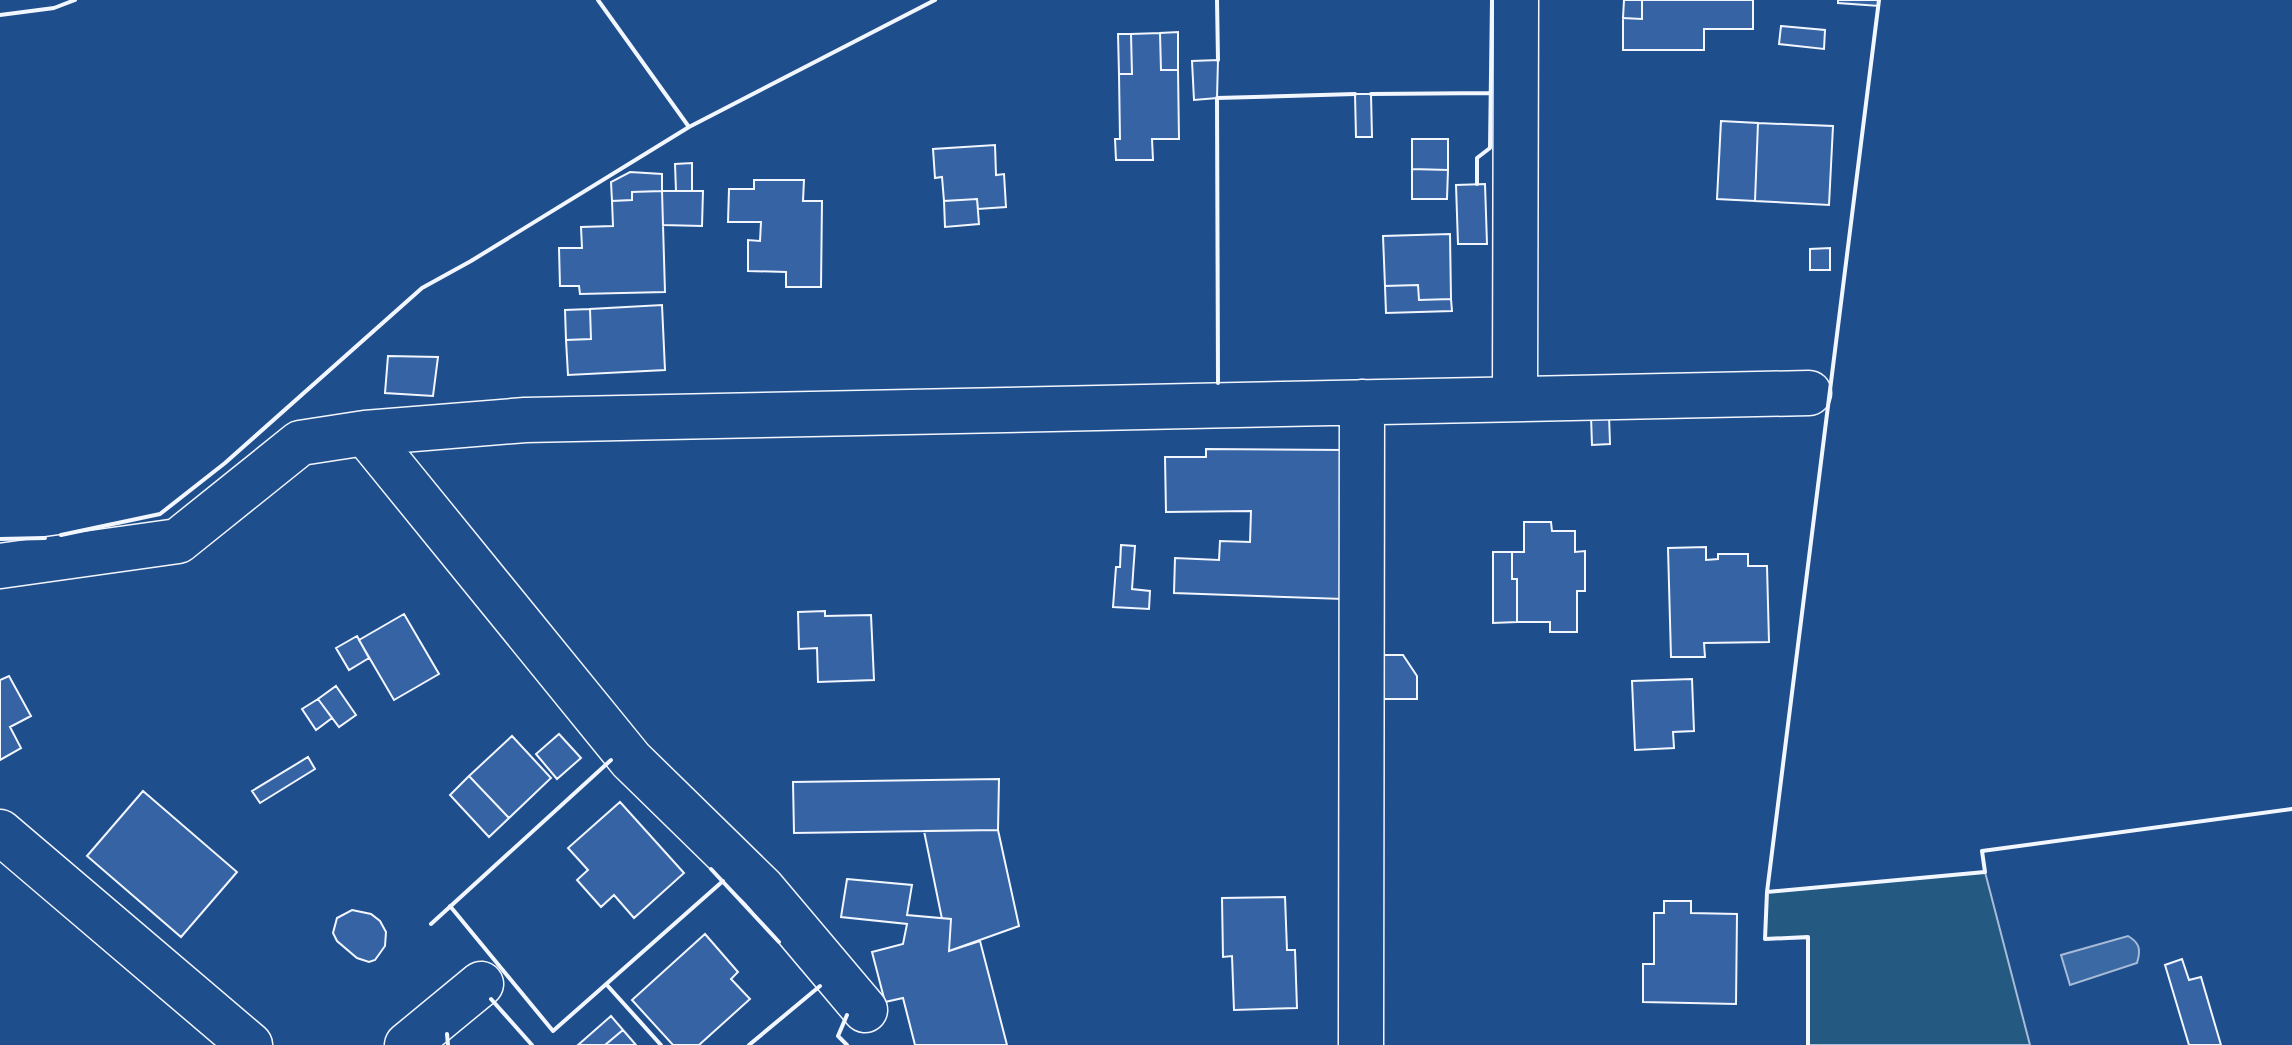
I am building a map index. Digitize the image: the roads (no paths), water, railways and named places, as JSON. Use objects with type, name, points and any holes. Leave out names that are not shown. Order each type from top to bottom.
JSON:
[{"type":"street","points":[[1515,399],[1516,0]]},
{"type":"street","points":[[0,566],[178,541],[300,443],[365,433],[525,420],[1809,393]]},
{"type":"street","points":[[1361,1045],[1362,402]]},
{"type":"street","points":[[365,433],[631,760],[762,888],[865,1010]]},
{"type":"street","points":[[0,832],[250,1045]]},
{"type":"street","points":[[407,1045],[481,984]]}]
